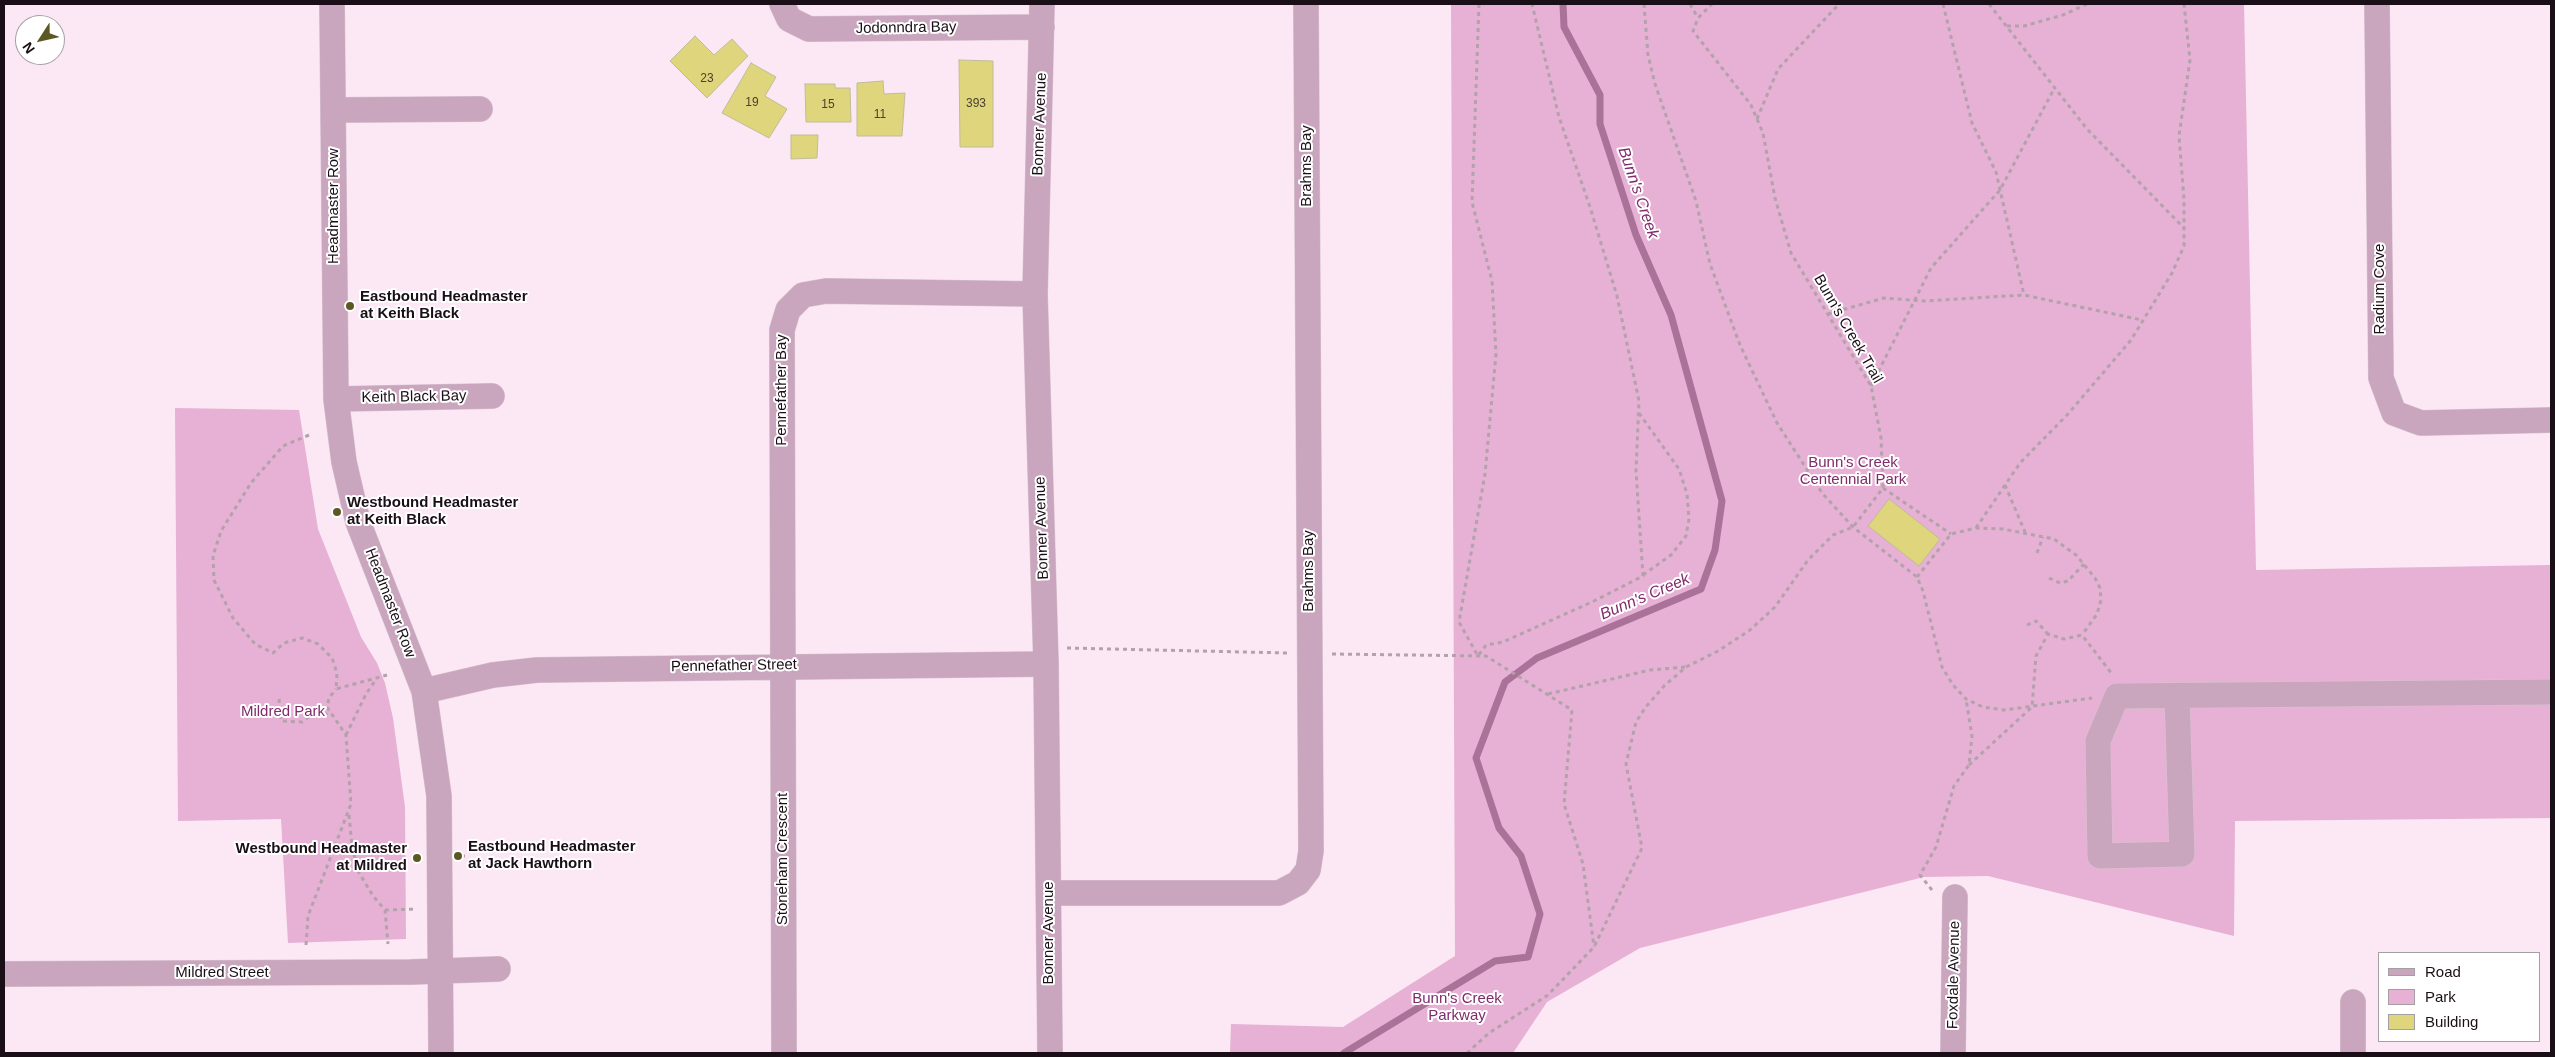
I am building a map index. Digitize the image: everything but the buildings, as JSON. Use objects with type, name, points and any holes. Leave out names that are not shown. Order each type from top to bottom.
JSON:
[{"type":"street","name":"Headmaster Row","points":[[332,4],[336,399],[344,462],[358,522],[424,690],[439,796],[440,1053]]},
{"type":"street","name":"Jodonndra Bay","points":[[782,4],[790,19],[809,29],[1042,15]]},
{"type":"street","name":"Brahms Bay","points":[[1049,893],[1279,893],[1298,883],[1308,870],[1311,851],[1306,4]]},
{"type":"street","name":"Radium Cove","points":[[2378,4],[2381,378],[2394,413],[2421,423],[2551,420]]},
{"type":"street","name":"Bonner Avenue","points":[[1042,15],[1035,294],[1046,656],[1050,1053]]},
{"type":"street","points":[[334,110],[480,109]]},
{"type":"street","name":"Pennefather Bay","points":[[782,665],[782,330],[788,310],[803,294],[826,292],[1035,294]]},
{"type":"street","name":"Keith Black Bay","points":[[336,399],[492,396]]},
{"type":"street","name":"Pennefather Street","points":[[424,690],[485,677],[537,670],[782,665],[1046,656]]},
{"type":"street","name":"Stoneham Crescent","points":[[782,665],[784,1053]]},
{"type":"street","points":[[2177,696],[2182,854],[2100,856],[2098,741],[2117,696],[2551,692]]},
{"type":"street","name":"Foxdale Avenue","points":[[1953,1053],[1955,909]]},
{"type":"street","name":"Mildred Street","points":[[4,974],[440,972],[498,969]]},
{"type":"street","points":[[2353,1002],[2354,1053]]},
{"type":"path","points":[[1478,656],[1459,622],[1485,474],[1496,354],[1492,280],[1472,202],[1479,4]]},
{"type":"path","points":[[1532,4],[1559,117],[1590,207],[1616,296],[1639,401],[1636,471],[1643,576]]},
{"type":"path","points":[[1644,4],[1648,55],[1655,84],[1696,201],[1710,264],[1740,345],[1777,423],[1822,493],[1853,527],[1917,577],[1923,591],[1942,667],[1953,685],[1966,699],[1983,707],[2004,710],[2117,696],[2116,678],[2082,635]]},
{"type":"path","points":[[1690,4],[1698,18],[1712,4]]},
{"type":"path","points":[[1757,119],[1778,70],[1839,4]]},
{"type":"path","points":[[1943,4],[1972,123],[1996,172],[2024,295]]},
{"type":"path","points":[[1989,4],[2087,129],[2184,228]]},
{"type":"path","points":[[2007,26],[2024,26],[2063,16],[2087,4]]},
{"type":"path","points":[[1976,528],[2020,463],[2068,414],[2131,340],[2172,273],[2184,246],[2179,136],[2190,60],[2184,4]]},
{"type":"path","name":"Bunn's Creek Trail","points":[[1698,18],[1693,31],[1751,105],[1763,133],[1776,198],[1791,253],[1870,386],[1880,438],[1883,488]]},
{"type":"path","points":[[1870,386],[1931,268],[2000,190],[2055,87]]},
{"type":"path","points":[[1828,314],[1884,298],[1915,300],[2024,295],[2142,320]]},
{"type":"path","points":[[1478,656],[1486,645],[1503,642],[1594,602],[1643,576],[1671,554],[1686,536],[1689,519],[1687,494],[1679,469],[1639,412]]},
{"type":"path","points":[[309,435],[283,446],[251,483],[221,530],[213,556],[214,580],[233,618],[255,644],[273,653],[284,643],[302,638],[318,644],[332,658],[337,673],[336,688],[329,698],[327,707],[346,735]]},
{"type":"path","points":[[2005,484],[2025,532]]},
{"type":"path","points":[[1467,1053],[1489,1033],[1548,995],[1594,947],[1642,848],[1626,764],[1636,722],[1664,686],[1686,666],[1718,651],[1750,630],[1775,607],[1808,560],[1833,535],[1853,527],[1883,488],[1951,534]]},
{"type":"path","points":[[1917,577],[1951,534],[1976,528],[2025,532],[2054,539],[2084,564],[2095,578],[2100,588],[2101,600],[2097,614],[2082,635],[2064,639],[2048,634],[2036,621],[2027,625]]},
{"type":"path","points":[[2037,553],[2043,537]]},
{"type":"path","points":[[2049,578],[2060,583],[2068,581],[2084,564]]},
{"type":"path","points":[[1955,909],[1920,875],[1936,847],[1954,786],[1969,765],[1984,754],[2032,707],[2036,656],[2048,634]]},
{"type":"path","points":[[1046,656],[1310,653],[1486,656],[1572,710],[1564,804],[1583,864],[1594,947]]},
{"type":"path","points":[[1547,694],[1650,670],[1686,666]]},
{"type":"path","points":[[336,688],[387,675]]},
{"type":"path","points":[[306,945],[308,916],[351,804],[346,735],[366,694],[378,677]]},
{"type":"path","points":[[279,699],[280,720],[302,722],[318,710],[323,716],[330,712]]},
{"type":"path","points":[[1966,699],[1972,736],[1969,765]]},
{"type":"path","points":[[349,812],[352,846],[358,871],[373,896],[385,910],[388,944]]},
{"type":"path","points":[[385,910],[440,909]]},
{"type":"green space","name":"Bunn's Creek Centennial Park","points":[[1451,4],[2244,4],[2256,570],[2551,565],[2551,818],[2235,821],[2234,936],[1988,876],[1924,877],[1640,948],[1547,1002],[1513,1053],[1230,1053],[1231,1024],[1343,1027],[1455,956]]},
{"type":"green space","name":"Mildred Park","points":[[175,408],[299,410],[318,529],[361,637],[377,663],[385,683],[393,718],[405,807],[406,939],[288,943],[281,819],[178,821]]},
{"type":"waterway","name":"Bunn's Creek","points":[[1344,1053],[1495,961],[1528,957],[1540,914],[1521,856],[1499,828],[1476,758],[1505,682],[1537,658],[1701,589],[1715,550],[1722,501],[1671,315],[1636,235],[1600,124],[1600,95],[1564,27],[1563,4]]},
{"type":"place","name":"Eastbound Headmaster at Keith Black","points":[[350,306]]},
{"type":"place","name":"Westbound Headmaster at Keith Black","points":[[337,512]]},
{"type":"place","name":"Eastbound Headmaster at Jack Hawthorn","points":[[458,856]]},
{"type":"place","name":"Westbound Headmaster at Mildred","points":[[417,858]]},
{"type":"park label","name":"Bunn's Creek Parkway","points":[[1457,1008]]}]
